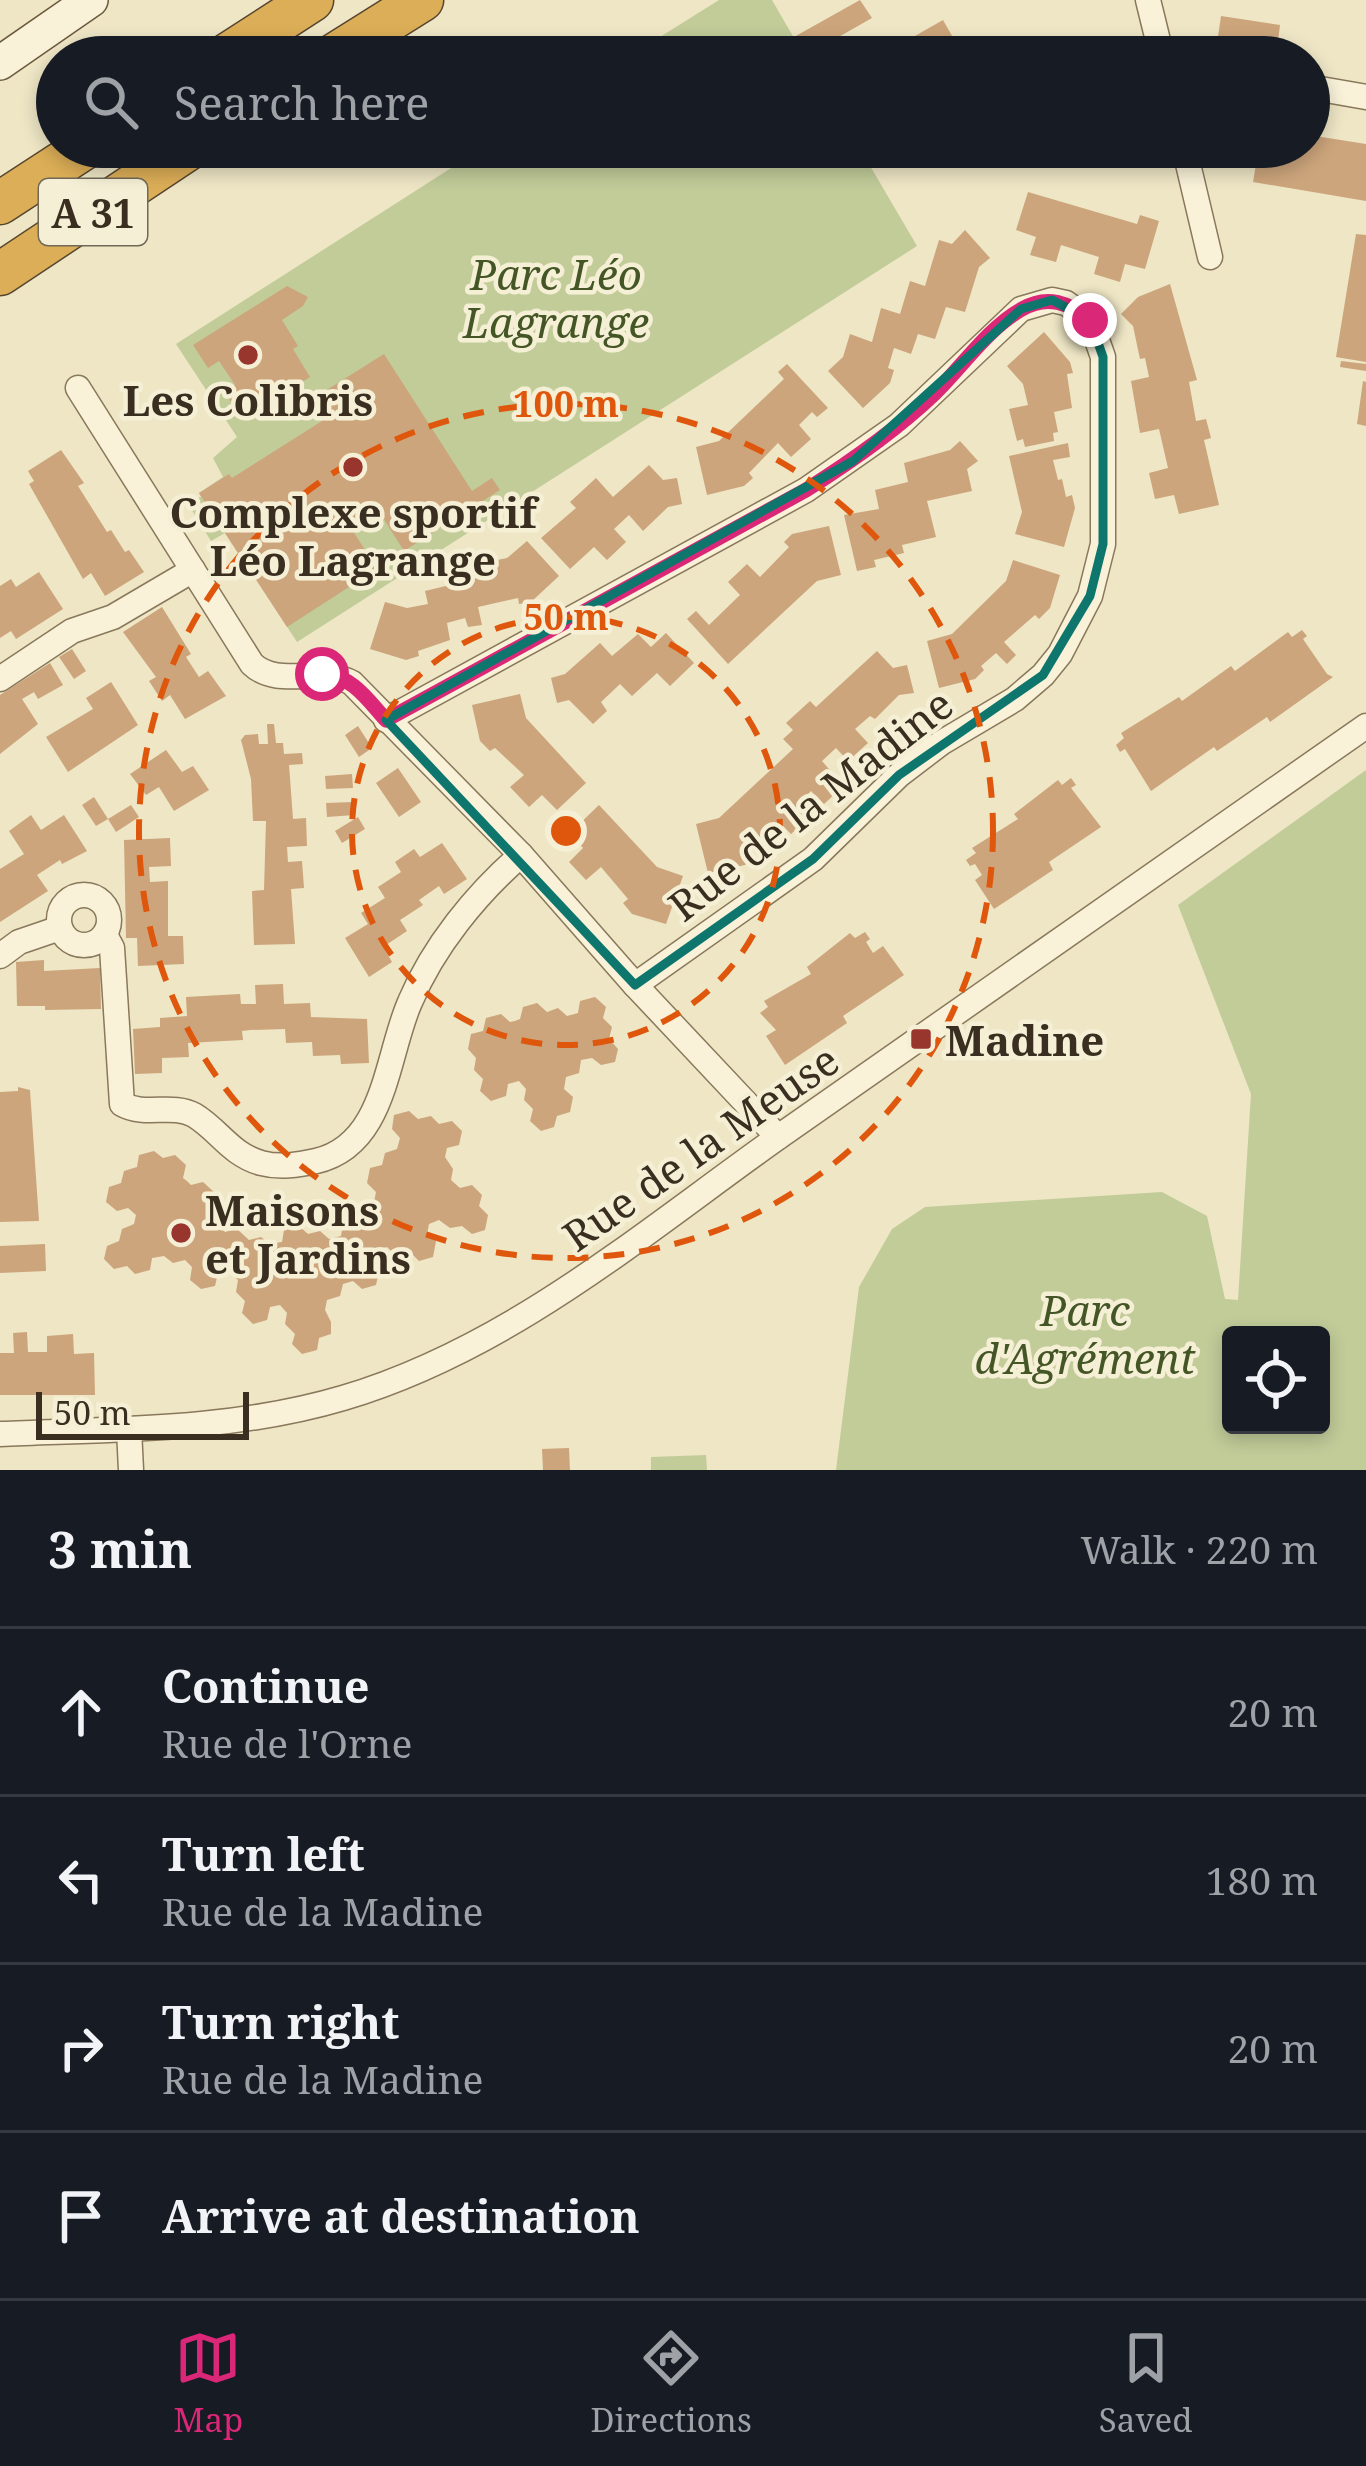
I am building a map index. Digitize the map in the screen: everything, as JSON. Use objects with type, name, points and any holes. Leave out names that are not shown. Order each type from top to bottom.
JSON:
[{"type":"highway","points":[[256,36],[312,0]]},
{"type":"highway","points":[[365,36],[422,0]]},
{"type":"highway","name":"A 31","points":[[0,203],[54,168]]},
{"type":"highway","name":"A 31","points":[[0,274],[159,168]]},
{"type":"main road","points":[[39,36],[91,0]]},
{"type":"main road","points":[[0,63],[36,38]]},
{"type":"street","points":[[1148,0],[1157,36]]},
{"type":"street","points":[[1330,91],[1366,97]]},
{"type":"street","points":[[1189,168],[1210,256]]},
{"type":"street","name":"Rue de la Madine","points":[[386,720],[853,461],[935,393],[1022,309],[1052,300],[1066,303],[1090,320],[1103,357],[1102,544],[1090,596],[1060,653],[1015,699],[941,743],[899,775],[813,859],[635,986]]},
{"type":"street","points":[[78,388],[260,672],[340,675],[352,682],[521,855],[635,986],[778,1137]]},
{"type":"street","points":[[0,679],[73,631],[113,617],[194,570]]},
{"type":"street","name":"Rue de la Meuse","points":[[0,1435],[220,1423],[302,1409],[436,1364],[488,1338],[569,1288],[1366,726]]},
{"type":"street","points":[[105,935],[112,948],[122,1104],[141,1112],[191,1113],[237,1152],[260,1162],[285,1166],[326,1159],[352,1144],[372,1116],[410,1001],[440,950],[474,902],[521,855]]},
{"type":"street","points":[[85,895],[105,906],[110,920],[105,935],[84,946],[69,940],[60,928],[64,905],[85,895]]},
{"type":"street","points":[[0,956],[19,942],[60,928]]},
{"type":"street","points":[[129,1429],[131,1470]]},
{"type":"highlighted area","points":[[1052,300],[1090,320],[1103,357],[1103,544],[1090,596],[1043,675],[899,775],[813,859],[635,985],[386,720],[853,461],[1021,309]]},
{"type":"green space","points":[[719,0],[772,0],[793,36],[662,36]]},
{"type":"green space","name":"Parc Léo Lagrange","points":[[451,168],[871,168],[917,246],[297,642],[253,575],[259,570],[246,549],[238,553],[225,533],[211,541],[187,502],[201,497],[199,493],[223,477],[213,458],[237,437],[176,344]]},
{"type":"green space","name":"Parc d'Agrément","points":[[1366,770],[1366,1470],[836,1470],[859,1287],[892,1229],[925,1207],[1162,1192],[1207,1216],[1225,1299],[1238,1300],[1251,1094],[1178,905]]},
{"type":"green space","points":[[706,1455],[707,1470],[651,1470],[651,1457]]},
{"type":"building","points":[[860,0],[872,18],[840,36],[796,36]]},
{"type":"building","points":[[1221,16],[1280,25],[1279,36],[1218,36]]},
{"type":"building","points":[[943,20],[952,36],[915,36]]},
{"type":"building","points":[[1330,138],[1366,144],[1366,201],[1253,182],[1255,168],[1330,168]]},
{"type":"building","points":[[1028,192],[1137,224],[1140,215],[1159,221],[1145,269],[1125,264],[1120,282],[1094,274],[1099,257],[1061,245],[1056,262],[1030,255],[1036,237],[1016,230]]},
{"type":"building","points":[[965,230],[990,258],[979,267],[965,312],[946,307],[935,339],[918,334],[911,354],[894,348],[888,368],[894,370],[890,383],[863,408],[828,371],[843,357],[850,334],[872,342],[881,308],[900,314],[910,281],[925,286],[939,240],[952,244]]},
{"type":"building","points":[[1356,234],[1366,235],[1366,362],[1336,357]]},
{"type":"building","points":[[1170,284],[1197,380],[1189,382],[1196,421],[1206,419],[1211,438],[1204,440],[1219,505],[1179,514],[1174,495],[1155,499],[1149,473],[1168,468],[1159,429],[1140,433],[1131,381],[1149,377],[1133,326],[1121,314],[1138,297]]},
{"type":"building","name":"Les Colibris","points":[[287,286],[308,297],[282,320],[310,377],[242,420],[225,392],[235,385],[219,361],[208,368],[193,345]]},
{"type":"building","points":[[1044,332],[1070,362],[1072,408],[1054,412],[1058,432],[1053,433],[1054,441],[1025,447],[1023,439],[1017,441],[1009,409],[1028,405],[1023,384],[1007,366]]},
{"type":"building","points":[[384,354],[472,491],[492,478],[500,490],[404,551],[380,513],[353,531],[377,569],[287,627],[253,575],[259,570],[245,549],[238,553],[199,493],[229,474],[232,478],[322,421],[309,401]]},
{"type":"building","points":[[1341,361],[1366,364],[1366,371],[1340,367]]},
{"type":"building","points":[[787,364],[828,408],[817,417],[812,412],[799,425],[811,439],[791,457],[778,443],[749,473],[753,478],[744,486],[707,495],[696,447],[719,441],[784,379],[778,372]]},
{"type":"building","points":[[1366,382],[1366,426],[1357,424]]},
{"type":"building","points":[[960,441],[978,461],[967,469],[972,491],[927,501],[936,537],[902,545],[904,553],[874,560],[876,567],[857,571],[844,515],[879,509],[875,490],[908,482],[904,463],[950,450]]},
{"type":"building","points":[[1068,443],[1070,457],[1053,460],[1058,480],[1062,479],[1066,497],[1072,495],[1075,508],[1064,547],[1015,534],[1022,512],[1009,456]]},
{"type":"building","points":[[61,450],[84,483],[78,486],[107,532],[111,530],[144,572],[105,596],[91,573],[83,579],[29,484],[34,481],[28,471]]},
{"type":"building","points":[[649,465],[663,480],[677,478],[682,504],[668,507],[643,531],[629,515],[614,529],[626,542],[607,560],[594,547],[570,569],[541,538],[576,508],[570,502],[596,478],[613,497]]},
{"type":"building","points":[[829,526],[841,575],[817,581],[728,664],[687,619],[696,611],[709,625],[740,595],[728,582],[747,564],[760,577],[789,547],[784,542],[792,534]]},
{"type":"building","points":[[527,541],[559,576],[531,602],[519,604],[518,598],[478,607],[482,625],[468,627],[465,618],[447,623],[450,640],[406,660],[370,649],[385,602],[407,608],[428,604],[425,591],[458,583],[454,569],[507,558]]},
{"type":"building","points":[[1013,560],[1060,575],[1050,608],[1004,642],[1016,655],[1007,664],[996,653],[975,679],[939,688],[927,641],[952,634],[1006,581]]},
{"type":"building","points":[[39,572],[63,609],[16,639],[11,631],[0,638],[0,586],[11,579],[16,587]]},
{"type":"building","points":[[162,607],[191,654],[186,657],[199,677],[208,671],[226,696],[185,719],[170,695],[162,701],[149,681],[156,677],[123,632]]},
{"type":"building","points":[[1302,630],[1307,636],[1303,639],[1333,677],[1270,722],[1267,717],[1217,751],[1214,747],[1151,791],[1125,749],[1120,752],[1116,745],[1124,738],[1121,733],[1179,697],[1182,701],[1231,666],[1235,671],[1288,632],[1292,637]]},
{"type":"building","points":[[666,633],[694,663],[670,686],[657,673],[632,696],[620,684],[601,702],[607,711],[593,724],[569,700],[557,703],[551,678],[565,674],[600,643],[612,656],[638,634],[651,647]]},
{"type":"building","points":[[72,649],[86,671],[74,679],[59,657]]},
{"type":"building","points":[[877,651],[893,668],[907,665],[914,693],[899,695],[875,719],[870,716],[855,729],[868,743],[848,761],[836,748],[822,761],[834,775],[825,784],[835,794],[824,804],[811,791],[798,804],[810,817],[791,834],[778,821],[750,852],[754,856],[745,865],[708,873],[696,824],[719,818],[793,749],[783,739],[793,730],[786,723],[810,701],[816,707]]},
{"type":"building","points":[[50,663],[63,685],[38,699],[34,692],[22,699],[38,724],[0,754],[0,695]]},
{"type":"building","points":[[111,682],[138,725],[68,772],[46,737],[93,709],[86,698]]},
{"type":"building","points":[[520,694],[526,718],[586,783],[557,810],[542,795],[529,807],[510,787],[524,775],[495,748],[490,751],[480,741],[472,705]]},
{"type":"building","points":[[267,724],[274,724],[276,743],[283,743],[284,754],[302,753],[303,764],[289,765],[293,819],[306,818],[307,846],[287,847],[288,862],[302,861],[304,888],[291,889],[295,944],[254,945],[252,891],[264,890],[266,821],[253,821],[251,779],[241,740],[258,734],[259,744],[268,744]]},
{"type":"building","points":[[358,726],[372,748],[359,757],[345,735]]},
{"type":"building","points":[[166,750],[182,772],[193,766],[209,790],[174,811],[159,787],[146,795],[130,774]]},
{"type":"building","points":[[398,768],[421,802],[399,817],[376,783]]},
{"type":"building","points":[[352,774],[353,788],[326,789],[325,776]]},
{"type":"building","points":[[1071,778],[1076,785],[1071,788],[1101,827],[1049,862],[1053,870],[994,909],[975,880],[982,875],[966,860],[976,853],[972,848],[1018,819],[1014,814],[1058,780],[1062,785]]},
{"type":"building","points":[[94,797],[108,819],[96,826],[82,805]]},
{"type":"building","points":[[353,802],[354,815],[327,817],[326,803]]},
{"type":"building","points":[[131,805],[139,817],[116,832],[108,819]]},
{"type":"building","points":[[599,805],[657,867],[683,876],[666,924],[632,914],[623,903],[628,899],[601,867],[586,880],[569,862],[583,848],[570,833]]},
{"type":"building","points":[[31,815],[41,830],[64,815],[87,851],[37,875],[48,891],[0,922],[0,869],[24,854],[9,831]]},
{"type":"building","points":[[358,817],[365,829],[342,843],[335,831]]},
{"type":"building","points":[[170,838],[171,866],[149,867],[150,882],[168,881],[168,936],[183,936],[184,964],[138,966],[137,938],[126,938],[124,840]]},
{"type":"building","points":[[442,843],[467,879],[444,894],[439,886],[419,900],[423,905],[400,920],[407,931],[383,947],[392,962],[369,977],[345,938],[368,924],[361,913],[385,898],[378,887],[401,872],[395,862],[414,849],[420,857]]},
{"type":"building","points":[[865,932],[873,953],[883,946],[904,975],[843,1016],[847,1023],[785,1065],[766,1036],[776,1030],[760,1013],[768,1007],[764,1001],[811,974],[807,967],[850,933],[855,938]]},
{"type":"building","points":[[44,960],[44,971],[100,968],[101,1009],[17,1006],[16,962]]},
{"type":"building","points":[[283,984],[284,1004],[310,1003],[311,1017],[367,1019],[369,1063],[341,1064],[340,1055],[313,1056],[312,1042],[286,1043],[285,1029],[250,1030],[242,1031],[243,1040],[188,1043],[189,1057],[162,1058],[162,1073],[135,1074],[133,1029],[160,1027],[160,1018],[187,1016],[186,997],[240,994],[241,1004],[256,1004],[255,985]]},
{"type":"building","name":"Maisons et Jardins","points":[[595,997],[606,1007],[603,1018],[612,1027],[609,1039],[618,1049],[615,1062],[601,1065],[592,1058],[581,1060],[579,1073],[566,1077],[564,1089],[573,1097],[570,1112],[557,1116],[554,1127],[541,1131],[530,1121],[533,1109],[524,1100],[526,1089],[519,1081],[508,1084],[506,1096],[491,1101],[480,1091],[483,1079],[474,1070],[476,1058],[468,1049],[471,1034],[483,1031],[486,1018],[501,1014],[515,1021],[523,1007],[537,1003],[547,1012],[558,1008],[567,1016],[578,1013],[580,1001]]},
{"type":"building","points":[[18,1087],[30,1090],[39,1221],[0,1222],[0,1092],[18,1091]]},
{"type":"building","name":"Maisons et Jardins","points":[[409,1111],[418,1119],[431,1116],[439,1124],[452,1121],[462,1131],[459,1145],[447,1148],[445,1157],[453,1169],[451,1180],[460,1188],[472,1185],[482,1195],[479,1206],[488,1215],[485,1230],[472,1234],[439,1220],[429,1224],[427,1234],[436,1241],[433,1257],[419,1261],[409,1251],[395,1255],[387,1247],[373,1251],[370,1261],[379,1271],[376,1285],[362,1289],[353,1281],[343,1284],[340,1296],[327,1300],[331,1334],[319,1338],[317,1350],[302,1354],[292,1344],[295,1334],[285,1324],[287,1313],[280,1305],[270,1307],[267,1320],[253,1324],[242,1313],[245,1301],[236,1292],[238,1280],[228,1270],[218,1273],[215,1286],[201,1289],[190,1280],[192,1267],[185,1260],[173,1263],[164,1256],[152,1258],[150,1270],[135,1274],[127,1266],[114,1269],[104,1259],[107,1246],[119,1241],[122,1229],[134,1224],[136,1215],[128,1208],[117,1211],[106,1202],[109,1187],[121,1183],[124,1171],[137,1167],[139,1155],[154,1151],[163,1158],[175,1155],[186,1165],[183,1178],[191,1185],[203,1182],[214,1192],[211,1203],[220,1212],[217,1224],[225,1232],[237,1229],[249,1240],[261,1237],[270,1244],[282,1242],[284,1230],[299,1226],[308,1234],[320,1231],[329,1239],[341,1236],[343,1223],[359,1218],[361,1206],[374,1202],[376,1192],[367,1183],[370,1168],[382,1165],[385,1153],[397,1149],[400,1138],[392,1129],[394,1115]]},
{"type":"building","points":[[45,1244],[46,1271],[0,1273],[0,1246]]},
{"type":"building","points":[[27,1332],[28,1352],[47,1352],[47,1336],[73,1334],[74,1354],[94,1353],[95,1395],[0,1395],[0,1353],[14,1353],[13,1333]]},
{"type":"building","points":[[569,1448],[570,1470],[543,1470],[542,1449]]},
{"type":"place","name":"Les Colibris","points":[[248,355]]},
{"type":"place","name":"Complexe sportif Léo Lagrange","points":[[353,467]]},
{"type":"place","name":"Madine","points":[[921,1039]]},
{"type":"place","name":"Maisons et Jardins","points":[[181,1233]]},
{"type":"route","points":[[322,674],[340,675],[352,682],[386,720],[853,461],[935,393],[1022,309],[1052,300],[1066,303],[1090,320]]}]
